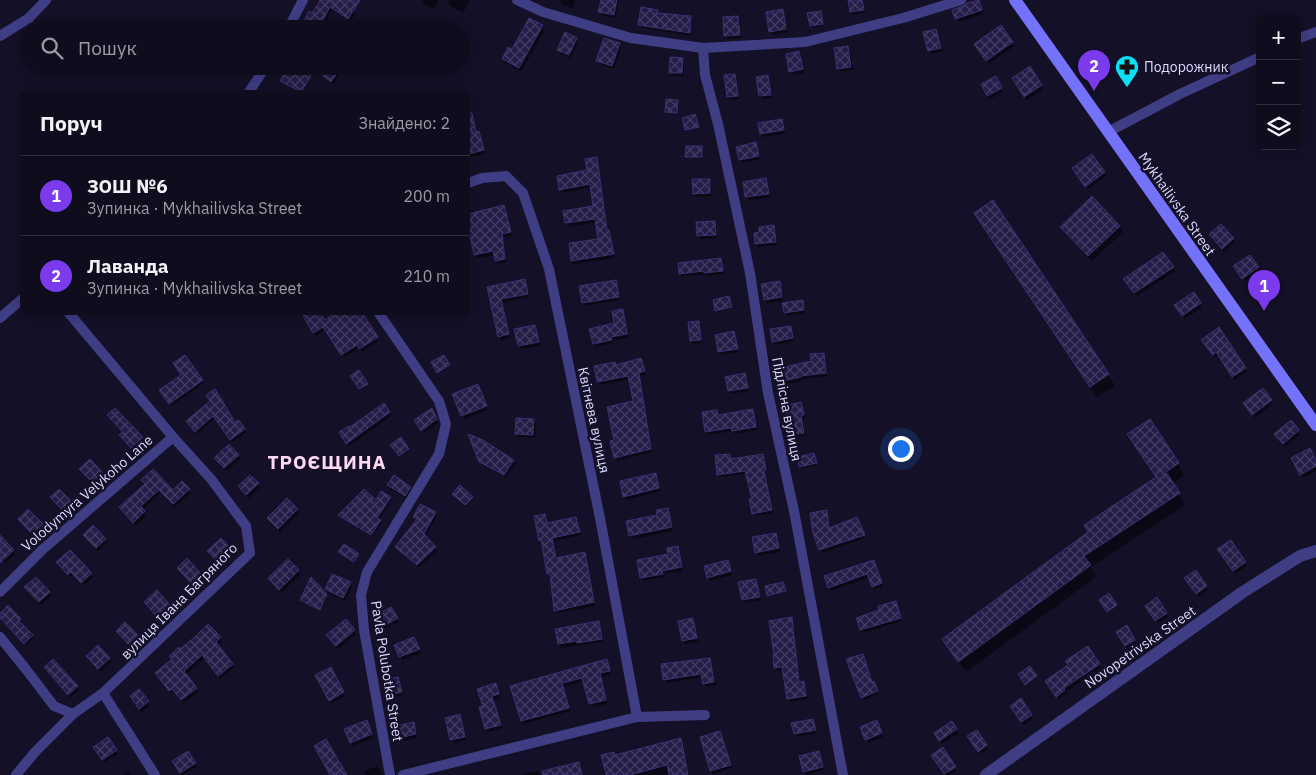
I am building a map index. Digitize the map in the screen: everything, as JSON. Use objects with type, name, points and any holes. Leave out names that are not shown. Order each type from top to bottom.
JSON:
[{"type":"main road","name":"Mykhailivska Street","points":[[1015,0],[1316,425]]},
{"type":"street","points":[[26,20],[46,0]]},
{"type":"street","points":[[293,20],[303,0]]},
{"type":"street","points":[[517,0],[543,12],[631,38],[703,48],[805,42],[902,18],[961,0]]},
{"type":"street","points":[[0,36],[20,24]]},
{"type":"street","points":[[1301,38],[1316,32]]},
{"type":"street","name":"Підлісна вулиця","points":[[703,48],[705,75],[718,124],[750,273],[768,394],[798,530],[843,775]]},
{"type":"street","points":[[1108,132],[1180,94],[1256,59]]},
{"type":"street","points":[[251,90],[260,75]]},
{"type":"street","name":"Квітнева вулиця","points":[[470,182],[482,178],[506,176],[523,193],[549,269],[600,518],[637,717]]},
{"type":"street","points":[[0,318],[20,301]]},
{"type":"street","name":"вулиця Івана Багряного","points":[[16,775],[35,752],[73,714],[103,693],[147,653],[250,553],[246,526],[211,479],[173,437],[71,315]]},
{"type":"street","name":"Pavla Polubotka Street","points":[[380,315],[439,401],[446,424],[438,454],[367,572],[361,595],[364,630],[390,775]]},
{"type":"street","name":"Volodymyra Velykoho Lane","points":[[0,592],[42,550],[173,437]]},
{"type":"street","name":"Novopetrivska Street","points":[[986,775],[1243,592],[1300,556],[1316,551]]},
{"type":"street","points":[[0,638],[26,668],[54,706],[73,714]]},
{"type":"street","points":[[103,693],[155,775]]},
{"type":"street","points":[[403,775],[637,717],[705,715]]},
{"type":"building","points":[[360,0],[348,19],[330,7],[323,20],[304,20],[309,11],[312,13],[320,1]]},
{"type":"building","points":[[601,0],[617,0],[614,15],[598,12]]},
{"type":"building","points":[[848,0],[862,0],[864,10],[850,12]]},
{"type":"building","points":[[979,0],[982,10],[955,19],[952,10]]},
{"type":"building","points":[[641,7],[658,10],[657,13],[691,16],[690,33],[638,25]]},
{"type":"building","points":[[783,9],[786,29],[769,32],[766,12]]},
{"type":"building","points":[[821,11],[823,24],[810,26],[807,13]]},
{"type":"building","points":[[738,16],[740,35],[724,36],[723,17]]},
{"type":"building","points":[[529,18],[543,25],[519,68],[502,59],[508,47],[512,49]]},
{"type":"building","points":[[1001,25],[1013,42],[986,61],[974,44]]},
{"type":"building","points":[[936,29],[941,48],[928,51],[923,32]]},
{"type":"building","points":[[565,32],[577,38],[569,55],[557,50]]},
{"type":"building","points":[[604,38],[620,43],[612,66],[596,61]]},
{"type":"building","points":[[848,46],[851,67],[837,69],[834,48]]},
{"type":"building","points":[[799,51],[803,69],[789,72],[786,54]]},
{"type":"building","points":[[670,57],[683,58],[682,73],[669,73]]},
{"type":"building","points":[[1030,66],[1042,85],[1024,97],[1012,78]]},
{"type":"building","points":[[735,74],[738,96],[727,97],[724,75]]},
{"type":"building","points":[[283,75],[311,76],[302,90],[297,90],[280,81]]},
{"type":"building","points":[[322,75],[336,75],[331,82]]},
{"type":"building","points":[[768,75],[771,95],[759,96],[756,77]]},
{"type":"building","points":[[996,76],[1002,88],[987,96],[981,84]]},
{"type":"building","points":[[666,99],[678,100],[677,113],[665,112]]},
{"type":"building","points":[[470,113],[472,113],[476,132],[479,131],[484,150],[470,154]]},
{"type":"building","points":[[695,114],[699,127],[685,130],[682,118]]},
{"type":"building","points":[[782,119],[784,130],[760,134],[758,123]]},
{"type":"building","points":[[756,142],[759,156],[739,160],[736,147]]},
{"type":"building","points":[[686,146],[702,146],[702,157],[685,157]]},
{"type":"building","points":[[1092,154],[1105,172],[1085,187],[1072,168]]},
{"type":"building","points":[[597,157],[607,230],[609,230],[614,254],[571,261],[569,243],[598,239],[595,219],[565,223],[563,211],[593,206],[590,184],[559,190],[557,176],[587,170],[585,159]]},
{"type":"building","points":[[766,178],[769,194],[745,197],[743,182]]},
{"type":"building","points":[[692,179],[710,179],[710,193],[693,194]]},
{"type":"building","points":[[1092,196],[1120,226],[1088,256],[1060,227]]},
{"type":"building","points":[[993,200],[1109,374],[1090,387],[974,213]]},
{"type":"building","points":[[504,205],[511,232],[502,234],[505,259],[495,261],[493,251],[474,255],[470,236],[470,214]]},
{"type":"building","points":[[715,221],[716,235],[697,236],[696,222]]},
{"type":"building","points":[[1221,224],[1234,238],[1222,249],[1209,234]]},
{"type":"building","points":[[774,225],[776,242],[755,244],[754,233],[759,232],[759,227]]},
{"type":"building","points":[[1163,252],[1174,267],[1134,293],[1123,279]]},
{"type":"building","points":[[1250,255],[1259,267],[1242,279],[1233,266]]},
{"type":"building","points":[[721,258],[723,271],[679,274],[678,263]]},
{"type":"building","points":[[525,279],[528,294],[501,299],[509,334],[498,337],[487,287]]},
{"type":"building","points":[[616,280],[619,297],[582,303],[579,286]]},
{"type":"building","points":[[780,281],[782,297],[764,300],[761,284]]},
{"type":"building","points":[[1194,292],[1201,303],[1182,316],[1174,305]]},
{"type":"building","points":[[729,296],[732,307],[715,311],[713,300]]},
{"type":"building","points":[[803,300],[804,310],[784,313],[782,303]]},
{"type":"building","points":[[623,309],[627,334],[611,337],[612,340],[593,344],[589,329],[614,323],[612,311]]},
{"type":"building","points":[[322,315],[325,320],[332,315],[364,315],[378,337],[359,349],[357,345],[341,355],[323,327],[313,333],[303,316]]},
{"type":"building","points":[[699,321],[701,340],[690,341],[688,322]]},
{"type":"building","points":[[535,325],[539,342],[518,346],[514,329]]},
{"type":"building","points":[[791,326],[793,338],[772,342],[770,329]]},
{"type":"building","points":[[1219,327],[1246,368],[1232,377],[1216,352],[1213,355],[1201,340]]},
{"type":"building","points":[[734,331],[738,349],[718,352],[715,335]]},
{"type":"building","points":[[824,353],[826,373],[801,376],[779,382],[776,369],[811,361],[810,354]]},
{"type":"building","points":[[185,355],[203,380],[169,404],[159,390],[181,375],[173,363]]},
{"type":"building","points":[[444,355],[450,365],[437,373],[431,362]]},
{"type":"building","points":[[641,358],[645,371],[639,373],[651,449],[614,458],[610,441],[614,440],[607,407],[633,401],[628,376],[597,382],[594,366],[615,362],[616,365]]},
{"type":"building","points":[[359,370],[368,384],[359,389],[350,376]]},
{"type":"building","points":[[745,373],[748,388],[728,391],[725,377]]},
{"type":"building","points":[[478,384],[487,406],[461,416],[452,394]]},
{"type":"building","points":[[1263,388],[1272,400],[1252,415],[1243,403]]},
{"type":"building","points":[[215,389],[235,422],[239,420],[245,429],[230,440],[213,416],[195,432],[186,421],[210,401],[206,395]]},
{"type":"building","points":[[801,402],[804,415],[801,416],[804,433],[791,435],[784,406]]},
{"type":"building","points":[[384,403],[390,412],[346,444],[339,432],[350,427]]},
{"type":"building","points":[[115,408],[143,437],[131,448],[119,435],[123,432],[107,415]]},
{"type":"building","points":[[432,408],[437,419],[421,431],[414,420]]},
{"type":"building","points":[[753,409],[756,427],[732,431],[731,428],[705,432],[702,412],[717,410],[718,415]]},
{"type":"building","points":[[516,418],[534,419],[533,435],[515,434]]},
{"type":"building","points":[[1150,419],[1179,463],[1166,472],[1180,493],[1084,556],[1091,565],[958,662],[942,639],[1088,532],[1084,525],[1156,477],[1127,434]]},
{"type":"building","points":[[1291,420],[1299,430],[1283,444],[1274,434]]},
{"type":"building","points":[[468,434],[483,440],[514,460],[504,475],[479,462]]},
{"type":"building","points":[[401,437],[409,449],[399,456],[390,445]]},
{"type":"building","points":[[229,444],[239,455],[224,468],[214,458]]},
{"type":"building","points":[[1310,448],[1316,460],[1316,466],[1300,475],[1291,458]]},
{"type":"building","points":[[814,453],[817,463],[799,467],[797,457]]},
{"type":"building","points":[[730,454],[731,459],[763,454],[766,470],[764,470],[772,510],[752,514],[749,499],[752,499],[745,471],[717,475],[715,455]]},
{"type":"building","points":[[90,459],[103,473],[93,483],[79,469]]},
{"type":"building","points":[[153,469],[173,490],[182,481],[190,489],[173,504],[159,490],[141,506],[145,511],[133,523],[119,507],[145,484],[141,480]]},
{"type":"building","points":[[656,473],[659,488],[623,497],[620,481]]},
{"type":"building","points":[[250,475],[259,483],[246,495],[238,486]]},
{"type":"building","points":[[394,475],[411,487],[405,496],[387,485]]},
{"type":"building","points":[[460,485],[473,497],[465,505],[452,494]]},
{"type":"building","points":[[59,489],[71,501],[61,509],[50,497]]},
{"type":"building","points":[[364,489],[376,500],[381,491],[391,497],[377,518],[381,520],[371,535],[338,515]]},
{"type":"building","points":[[287,498],[298,509],[278,529],[267,518]]},
{"type":"building","points":[[420,504],[436,512],[424,534],[436,547],[417,565],[395,547],[417,519],[413,517]]},
{"type":"building","points":[[668,508],[672,527],[629,536],[626,521],[657,515],[656,510]]},
{"type":"building","points":[[28,509],[43,524],[32,534],[18,519]]},
{"type":"building","points":[[827,510],[829,528],[857,517],[865,535],[819,550],[813,533],[810,513]]},
{"type":"building","points":[[545,514],[547,523],[576,517],[580,532],[552,538],[556,558],[585,552],[594,602],[554,611],[550,574],[547,574],[541,540],[539,541],[534,516]]},
{"type":"building","points":[[93,525],[106,539],[96,548],[83,535]]},
{"type":"building","points":[[776,533],[779,548],[755,553],[752,537]]},
{"type":"building","points":[[0,535],[14,550],[0,563]]},
{"type":"building","points":[[221,538],[231,548],[217,561],[207,551]]},
{"type":"building","points":[[1231,540],[1246,562],[1233,571],[1217,549]]},
{"type":"building","points":[[344,544],[359,554],[354,562],[338,552]]},
{"type":"building","points":[[678,546],[682,567],[662,571],[663,574],[640,578],[637,560],[668,554],[667,548]]},
{"type":"building","points":[[70,550],[92,573],[81,583],[71,572],[68,575],[56,562]]},
{"type":"building","points":[[187,558],[202,575],[192,584],[177,568]]},
{"type":"building","points":[[288,559],[299,570],[279,590],[268,578]]},
{"type":"building","points":[[728,560],[731,571],[707,578],[704,566]]},
{"type":"building","points":[[874,560],[882,583],[872,587],[867,574],[828,588],[824,576]]},
{"type":"building","points":[[1196,570],[1207,586],[1196,594],[1184,578]]},
{"type":"building","points":[[332,574],[351,582],[343,598],[325,589]]},
{"type":"building","points":[[36,577],[50,592],[39,602],[24,587]]},
{"type":"building","points":[[311,577],[327,594],[320,610],[300,600]]},
{"type":"building","points":[[756,579],[760,597],[742,600],[738,582]]},
{"type":"building","points":[[783,582],[786,591],[767,596],[765,586]]},
{"type":"building","points":[[157,590],[170,605],[157,617],[144,602]]},
{"type":"building","points":[[1109,593],[1117,605],[1107,612],[1099,600]]},
{"type":"building","points":[[1157,597],[1167,613],[1155,621],[1145,606]]},
{"type":"building","points":[[896,601],[901,618],[860,630],[856,618],[879,610],[878,606]]},
{"type":"building","points":[[8,605],[21,619],[19,621],[33,635],[24,644],[0,618],[0,613]]},
{"type":"building","points":[[391,607],[398,618],[380,628],[374,616]]},
{"type":"building","points":[[792,617],[799,682],[804,681],[806,696],[787,699],[782,667],[774,668],[769,621]]},
{"type":"building","points":[[693,618],[697,638],[682,641],[678,621]]},
{"type":"building","points":[[346,619],[355,630],[336,646],[326,635]]},
{"type":"building","points":[[599,621],[602,639],[558,644],[555,629]]},
{"type":"building","points":[[125,622],[138,635],[128,644],[116,631]]},
{"type":"building","points":[[208,624],[221,637],[216,642],[233,664],[218,676],[202,655],[184,671],[197,688],[181,700],[172,689],[169,691],[155,673],[172,659],[169,656],[195,637]]},
{"type":"building","points":[[1127,625],[1135,640],[1125,646],[1116,632]]},
{"type":"building","points":[[414,637],[420,649],[399,657],[394,645]]},
{"type":"building","points":[[98,645],[110,658],[98,669],[86,656]]},
{"type":"building","points":[[1088,646],[1100,664],[1064,688],[1065,690],[1056,697],[1045,681],[1068,665],[1065,661]]},
{"type":"building","points":[[863,654],[872,682],[874,681],[878,691],[861,698],[846,659]]},
{"type":"building","points":[[710,658],[714,682],[703,684],[701,674],[663,680],[661,664]]},
{"type":"building","points":[[53,659],[78,686],[68,695],[44,667]]},
{"type":"building","points":[[607,659],[610,671],[600,673],[606,700],[589,704],[582,678],[562,683],[569,708],[521,721],[510,686]]},
{"type":"building","points":[[1030,666],[1037,676],[1025,685],[1018,674]]},
{"type":"building","points":[[331,667],[344,692],[329,701],[315,675]]},
{"type":"building","points":[[398,677],[402,692],[389,695],[385,680]]},
{"type":"building","points":[[496,683],[499,694],[492,696],[501,725],[485,729],[479,707],[483,706],[477,689]]},
{"type":"building","points":[[139,689],[149,701],[139,709],[130,696]]},
{"type":"building","points":[[1021,698],[1032,715],[1021,722],[1010,706]]},
{"type":"building","points":[[460,714],[465,737],[450,740],[445,718]]},
{"type":"building","points":[[813,719],[816,730],[794,734],[791,723]]},
{"type":"building","points":[[367,720],[372,734],[350,743],[344,729]]},
{"type":"building","points":[[877,720],[882,733],[865,740],[860,727]]},
{"type":"building","points":[[952,721],[957,729],[939,741],[934,733]]},
{"type":"building","points":[[414,722],[416,734],[399,738],[396,726]]},
{"type":"building","points":[[977,730],[987,745],[978,752],[967,736]]},
{"type":"building","points":[[720,731],[731,765],[710,771],[700,737]]},
{"type":"building","points":[[108,737],[117,750],[102,760],[93,747]]},
{"type":"building","points":[[681,738],[688,775],[669,775],[667,765],[630,775],[606,775],[601,755],[614,752],[615,755]]},
{"type":"building","points":[[326,739],[347,775],[330,775],[314,746]]},
{"type":"building","points":[[943,747],[956,767],[944,774],[931,755]]},
{"type":"building","points":[[188,751],[196,763],[180,773],[172,761]]},
{"type":"building","points":[[819,751],[823,767],[803,772],[799,756]]},
{"type":"building","points":[[579,762],[582,775],[543,775],[542,771]]},
{"type":"place","name":"Подорожник","points":[[1127,88]]},
{"type":"place","name":"Лаванда","points":[[1094,91]]},
{"type":"place","name":"ЗОШ №6","points":[[1264,311]]},
{"type":"district","name":"ТРОЄЩИНА","points":[[327,462]]}]
